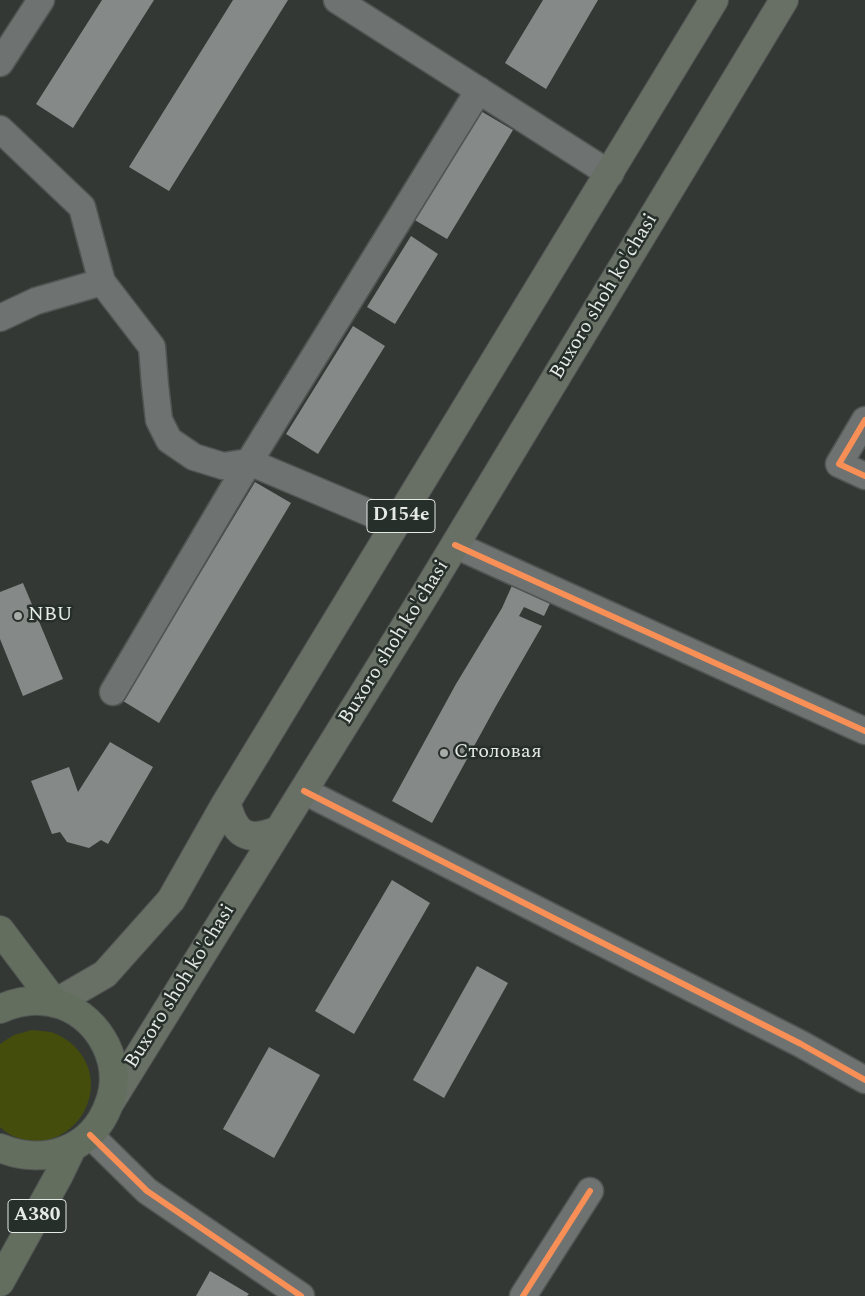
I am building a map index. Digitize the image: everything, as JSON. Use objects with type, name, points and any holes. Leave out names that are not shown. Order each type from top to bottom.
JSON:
[{"type":"highway","name":"A380","points":[[0,930],[55,1002]]},
{"type":"highway","name":"A380","points":[[0,1009],[18,1002],[37,1000],[55,1002],[72,1009],[87,1019],[100,1033],[113,1067],[113,1086],[110,1104],[101,1121],[81,1142],[60,1175],[0,1282]]},
{"type":"highway","points":[[0,1148],[21,1155],[39,1156],[58,1153],[81,1142]]},
{"type":"main road","name":"D154e","points":[[55,1002],[105,974],[170,900],[226,803],[714,0]]},
{"type":"main road","name":"Buxoro shoh ko'chasi","points":[[110,1104],[455,545],[784,0]]},
{"type":"main road","points":[[226,803],[236,826],[242,833],[257,837],[277,831]]},
{"type":"street","points":[[0,63],[41,0]]},
{"type":"street","points":[[337,0],[610,174]]},
{"type":"street","points":[[113,692],[249,462],[479,90]]},
{"type":"street","points":[[0,129],[82,207],[102,282],[152,347],[159,420],[169,440],[194,457],[223,466],[249,462],[396,524]]},
{"type":"street","points":[[0,318],[36,301],[102,282]]},
{"type":"street","points":[[865,420],[838,464],[865,476]]},
{"type":"street","points":[[455,545],[865,732]]},
{"type":"street","points":[[304,791],[801,1044],[865,1080]]},
{"type":"street","points":[[81,1142],[147,1191],[301,1296]]},
{"type":"street","points":[[523,1296],[590,1191]]},
{"type":"green space","points":[[32,1030],[51,1032],[72,1044],[86,1063],[91,1082],[89,1100],[81,1116],[69,1130],[52,1139],[34,1141],[13,1136],[0,1127],[0,1044],[14,1035]]},
{"type":"building","points":[[102,0],[154,0],[73,128],[36,104]]},
{"type":"building","points":[[233,0],[288,0],[169,191],[129,167]]},
{"type":"building","points":[[543,0],[598,0],[546,89],[505,63]]},
{"type":"building","points":[[479,110],[513,130],[447,239],[413,219]]},
{"type":"building","points":[[411,236],[438,254],[395,324],[367,307]]},
{"type":"building","points":[[353,326],[385,346],[318,454],[286,434]]},
{"type":"building","points":[[255,482],[291,503],[159,723],[123,701]]},
{"type":"building","points":[[514,581],[552,599],[544,616],[524,607],[519,616],[542,626],[432,823],[392,801],[456,684],[502,608]]},
{"type":"building","name":"NBU","points":[[23,583],[63,679],[23,696],[0,639],[0,592]]},
{"type":"building","points":[[110,742],[153,767],[108,844],[101,840],[89,848],[67,842],[60,832],[52,834],[31,781],[69,767],[78,792]]},
{"type":"building","points":[[392,880],[430,903],[354,1034],[315,1011]]},
{"type":"building","points":[[477,966],[508,983],[444,1098],[413,1080]]},
{"type":"building","points":[[269,1047],[320,1075],[274,1158],[223,1129]]},
{"type":"building","points":[[210,1271],[249,1294],[247,1296],[196,1296]]},
{"type":"cycle path","points":[[865,420],[839,464],[865,476]]},
{"type":"cycle path","points":[[455,545],[865,731]]},
{"type":"cycle path","points":[[304,791],[801,1044],[865,1080]]},
{"type":"cycle path","points":[[90,1135],[147,1191],[301,1296]]},
{"type":"cycle path","points":[[523,1296],[590,1191]]},
{"type":"place","name":"NBU","points":[[18,616]]},
{"type":"place","name":"Столовая","points":[[444,753]]}]
